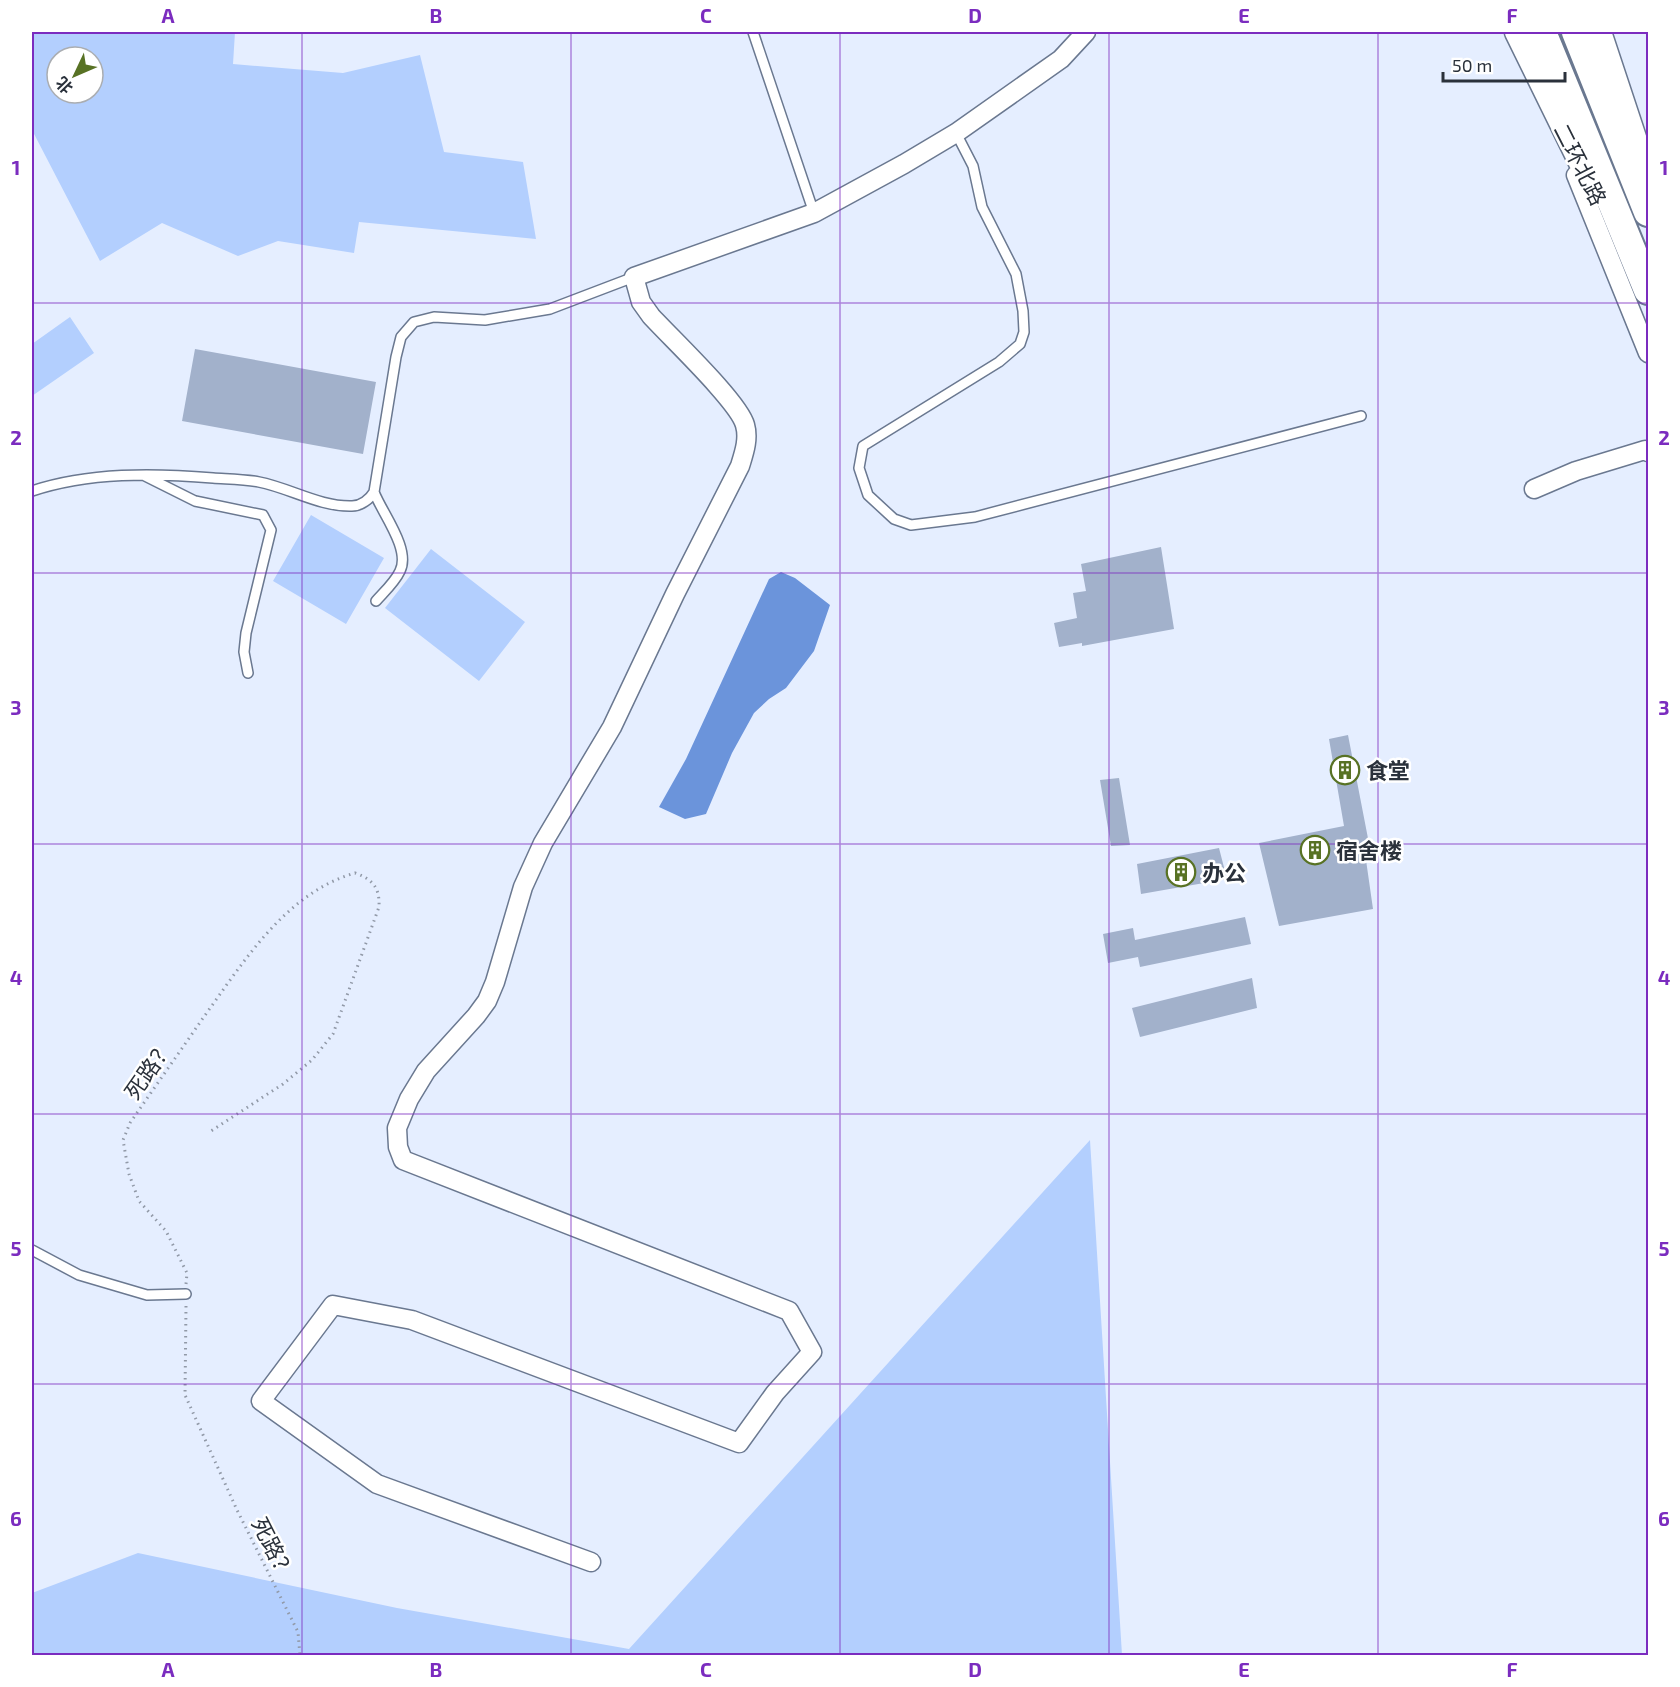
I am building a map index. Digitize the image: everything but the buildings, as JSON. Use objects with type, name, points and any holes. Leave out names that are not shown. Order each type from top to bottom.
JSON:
[{"type":"highway","points":[[1542,32],[1648,290]]},
{"type":"highway","points":[[1576,32],[1648,212]]},
{"type":"main road","name":"二环北路","points":[[1517,32],[1648,296]]},
{"type":"main road","points":[[1600,32],[1648,182]]},
{"type":"street","points":[[591,1562],[377,1484],[261,1401],[333,1305],[412,1320],[739,1443],[775,1393],[812,1352],[789,1311],[403,1160],[398,1147],[397,1128],[409,1099],[426,1071],[487,1001],[495,982],[523,886],[543,843],[612,727],[675,594],[740,466],[746,444],[745,424],[726,396],[651,316],[641,302],[634,277],[814,213],[956,133],[1034,80],[1061,59],[1086,32]]},
{"type":"street","points":[[1517,32],[1648,353]]},
{"type":"street","points":[[1600,32],[1648,148]]},
{"type":"street","points":[[1534,489],[1576,471],[1645,450],[1648,452]]},
{"type":"lane","points":[[753,32],[814,213]]},
{"type":"lane","points":[[956,133],[973,166],[982,207],[1016,274],[1023,311],[1024,332],[1020,344],[999,362],[863,446],[859,468],[868,495],[894,519],[911,525],[975,517],[1361,416]]},
{"type":"lane","points":[[32,491],[54,483],[107,476],[178,475],[259,482],[320,500],[355,506],[370,498],[374,492],[396,357],[401,337],[414,322],[434,317],[485,320],[550,309],[634,277]]},
{"type":"lane","points":[[144,476],[195,501],[263,515],[271,530],[246,633],[244,652],[248,673]]},
{"type":"lane","points":[[374,492],[395,532],[402,554],[401,570],[376,601]]},
{"type":"lane","points":[[32,1250],[91,1279],[147,1295],[186,1294]]},
{"type":"path","name":"死路？","points":[[208,1133],[283,1084],[312,1060],[333,1034],[379,907],[380,898],[372,880],[355,873],[334,879],[291,909],[256,943],[130,1123],[123,1140],[129,1174],[139,1201],[166,1231],[187,1274],[185,1395],[237,1510],[298,1632],[300,1656]]},
{"type":"shaded area","points":[[32,32],[235,32],[233,64],[343,73],[420,55],[444,152],[523,162],[536,239],[359,222],[354,253],[278,241],[238,256],[162,223],[100,261],[32,130]]},
{"type":"shaded area","points":[[70,317],[94,353],[32,396],[32,344]]},
{"type":"shaded area","points":[[311,515],[384,558],[346,624],[273,581]]},
{"type":"shaded area","points":[[431,549],[525,622],[479,681],[385,608]]},
{"type":"shaded area","points":[[781,572],[795,578],[830,605],[814,651],[786,688],[754,713],[732,753],[706,814],[685,819],[659,807],[686,759],[769,579]]},
{"type":"shaded area","points":[[1090,1140],[1122,1655],[32,1655],[32,1593],[138,1553],[397,1608],[629,1649]]},
{"type":"place","name":"食堂","points":[[1345,770]]},
{"type":"place","name":"宿舍楼","points":[[1315,850]]},
{"type":"place","name":"办公","points":[[1181,872]]}]
